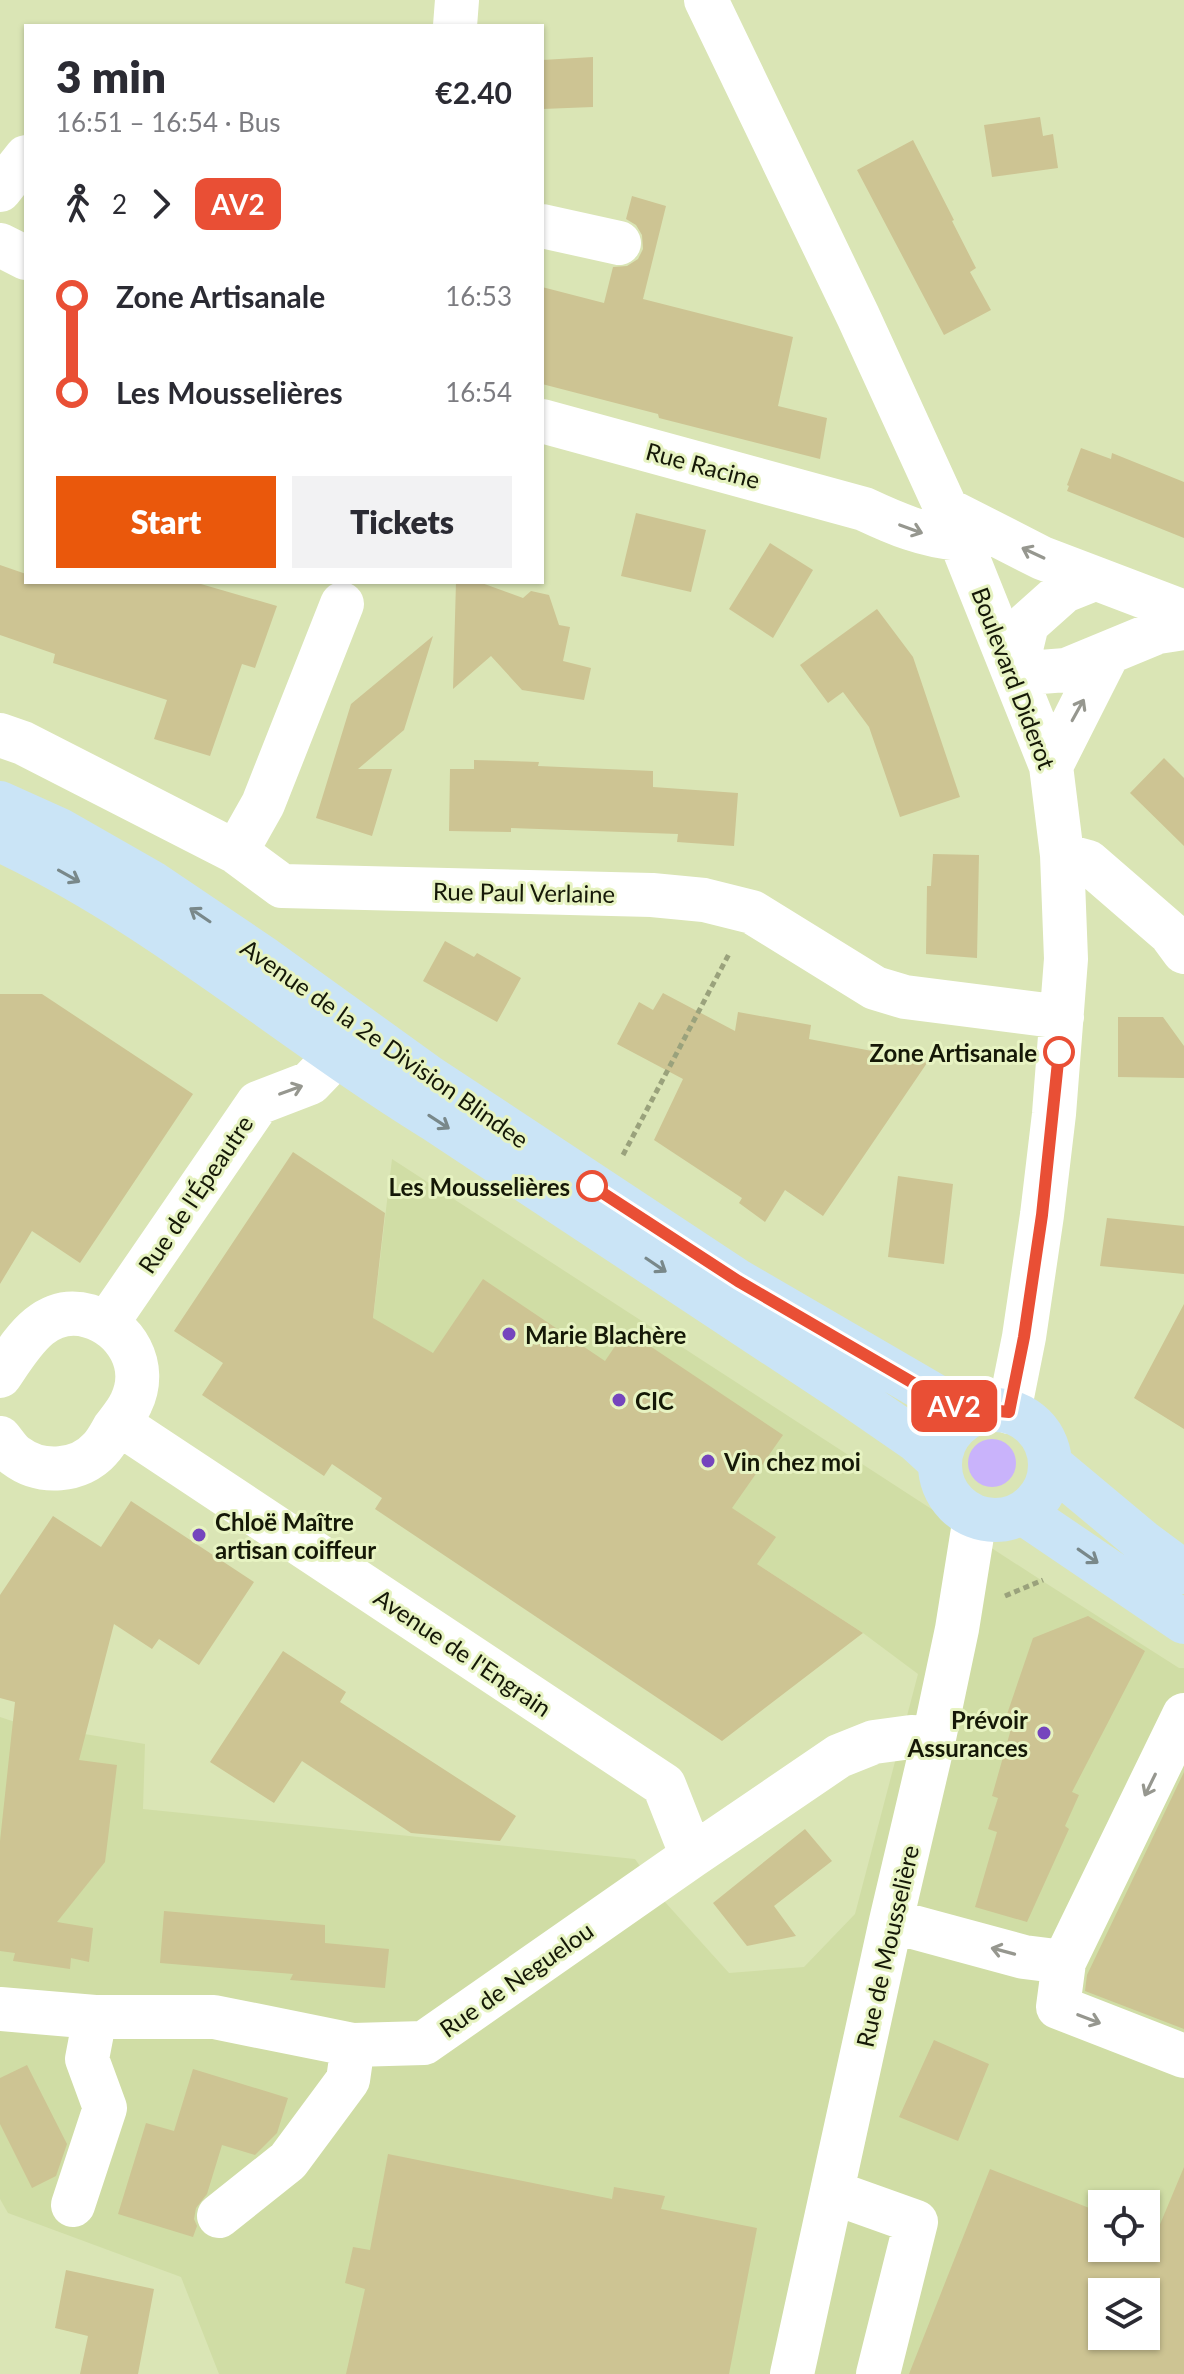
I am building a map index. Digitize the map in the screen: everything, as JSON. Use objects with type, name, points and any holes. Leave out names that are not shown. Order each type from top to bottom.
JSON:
[{"type":"main road","name":"Avenue de la 2e Division Blindee","points":[[0,803],[60,830],[151,882],[265,959],[429,1077],[738,1281],[990,1414]]},
{"type":"main road","name":"Avenue de la 2e Division Blindee","points":[[0,840],[84,884],[336,1056],[849,1394],[916,1440],[940,1462]]},
{"type":"main road","points":[[990,1414],[1026,1419],[1039,1431],[1048,1447],[1051,1465],[1048,1484],[1038,1501],[1023,1513],[999,1520],[975,1517],[954,1503],[942,1481],[940,1462],[945,1440],[956,1426],[990,1414]]},
{"type":"main road","points":[[1051,1465],[1184,1572]]},
{"type":"main road","points":[[1023,1513],[1184,1622]]},
{"type":"street","points":[[455,24],[457,0]]},
{"type":"street","name":"Boulevard Diderot","points":[[706,0],[858,316],[944,508],[1051,766],[1062,855],[1066,959],[1062,1017],[1042,1215],[1024,1337],[990,1414]]},
{"type":"street","points":[[0,190],[24,160]]},
{"type":"street","points":[[544,226],[619,243]]},
{"type":"street","points":[[0,245],[24,257]]},
{"type":"street","name":"Rue Racine","points":[[544,422],[864,509],[935,537],[944,508],[1042,558],[1184,612]]},
{"type":"street","points":[[864,509],[944,508]]},
{"type":"street","points":[[1094,579],[1064,591],[1027,624],[1015,674],[1066,670],[1158,632],[1184,628]]},
{"type":"street","points":[[236,852],[263,804],[342,604]]},
{"type":"street","points":[[1051,766],[1107,655]]},
{"type":"street","name":"Rue Paul Verlaine","points":[[0,735],[23,743],[236,852],[282,886],[652,895],[704,900],[752,912],[875,988],[905,997],[1062,1017]]},
{"type":"street","points":[[1062,855],[1088,862],[1170,933],[1184,952]]},
{"type":"street","name":"Rue de l'Épeautre","points":[[107,1323],[258,1103],[310,1083],[336,1056]]},
{"type":"street","points":[[3,1367],[30,1333],[45,1321],[64,1314],[83,1314],[118,1330],[130,1346],[136,1365],[137,1384],[131,1403],[100,1450],[84,1462],[46,1469],[5,1458]]},
{"type":"street","name":"Avenue de l'Engrain","points":[[118,1423],[664,1785],[692,1856]]},
{"type":"street","name":"Rue de Mousselière","points":[[792,2374],[934,1738],[957,1629],[975,1517]]},
{"type":"street","points":[[1184,1715],[1064,1962],[1058,2007],[1184,2056]]},
{"type":"street","name":"Rue de Neguelou","points":[[0,2009],[95,2017],[214,2017],[353,2045],[424,2043],[839,1756],[874,1742],[911,1737],[934,1738]]},
{"type":"street","points":[[891,1921],[1024,1957],[1064,1962]]},
{"type":"street","points":[[73,2205],[105,2108],[87,2059],[95,2017]]},
{"type":"street","points":[[219,2216],[288,2161],[348,2080],[353,2045]]},
{"type":"street","points":[[832,2192],[916,2222],[878,2374]]},
{"type":"path","points":[[623,1156],[752,912]]},
{"type":"shaded area","points":[[392,1159],[1044,1582],[1179,1668],[1184,1668],[1184,2374],[219,2374],[181,2277],[8,2213],[0,2199],[0,1717],[18,1723],[145,1744],[143,1809],[635,1859],[665,1902],[729,1973],[804,1967],[855,1914],[918,1674],[863,1633],[434,1354],[373,1319]]},
{"type":"shaded area","points":[[992,1439],[1009,1446],[1016,1463],[1009,1480],[992,1487],[975,1480],[968,1463],[975,1446]]},
{"type":"building","points":[[593,57],[593,107],[544,109],[544,60]]},
{"type":"building","points":[[1040,117],[1043,136],[1053,134],[1058,168],[992,177],[984,125]]},
{"type":"building","points":[[913,140],[954,220],[976,268],[970,272],[991,310],[944,335],[857,170]]},
{"type":"building","points":[[632,196],[666,206],[643,299],[793,337],[778,406],[827,418],[820,459],[544,385],[544,288],[604,303],[613,267],[627,266],[638,259],[643,249],[642,235],[636,225],[626,219]]},
{"type":"building","points":[[1081,448],[1111,459],[1112,453],[1184,482],[1184,538],[1067,491]]},
{"type":"building","points":[[636,513],[706,530],[691,592],[621,576]]},
{"type":"building","points":[[770,543],[813,570],[773,638],[729,609]]},
{"type":"building","points":[[0,565],[24,573],[24,584],[201,584],[277,606],[255,668],[242,664],[210,756],[154,739],[167,700],[53,663],[55,654],[0,635]]},
{"type":"building","points":[[456,584],[484,584],[523,598],[531,591],[549,595],[559,625],[570,627],[563,661],[591,668],[584,700],[522,690],[491,656],[453,689]]},
{"type":"building","points":[[877,609],[913,657],[960,797],[900,817],[869,727],[843,692],[828,703],[800,665]]},
{"type":"building","points":[[433,636],[404,730],[358,769],[392,769],[372,836],[316,818],[351,704]]},
{"type":"building","points":[[1164,758],[1184,778],[1184,846],[1130,793]]},
{"type":"building","points":[[474,760],[653,771],[653,787],[738,793],[734,846],[677,842],[678,834],[511,828],[511,832],[449,831],[450,769],[474,769]]},
{"type":"building","points":[[933,854],[979,855],[977,958],[926,954],[927,886],[931,886]]},
{"type":"building","points":[[445,941],[474,957],[477,953],[521,978],[497,1022],[423,981]]},
{"type":"building","points":[[663,993],[735,1031],[738,1012],[811,1025],[809,1039],[929,1060],[823,1216],[785,1190],[765,1222],[739,1203],[742,1198],[654,1140],[683,1079],[617,1044],[639,1002],[653,1010]]},
{"type":"building","points":[[0,994],[42,994],[193,1094],[80,1263],[32,1231],[0,1284]]},
{"type":"building","points":[[1118,1017],[1163,1017],[1184,1046],[1184,1078],[1118,1077]]},
{"type":"building","points":[[293,1152],[385,1213],[373,1318],[433,1353],[483,1279],[605,1361],[626,1330],[783,1435],[732,1508],[776,1537],[757,1564],[863,1633],[722,1741],[375,1509],[382,1498],[332,1464],[324,1476],[202,1395],[223,1363],[174,1331]]},
{"type":"building","points":[[898,1176],[953,1184],[944,1264],[888,1257]]},
{"type":"building","points":[[1107,1218],[1184,1226],[1184,1274],[1100,1266]]},
{"type":"building","points":[[1184,1304],[1184,1429],[1134,1398]]},
{"type":"building","points":[[131,1501],[254,1582],[199,1665],[159,1639],[152,1649],[114,1624],[79,1760],[117,1765],[105,1862],[57,1922],[93,1928],[89,1962],[71,1958],[70,1969],[13,1961],[15,1953],[0,1951],[0,1841],[15,1702],[0,1698],[0,1595],[53,1516],[101,1547]]},
{"type":"building","points":[[1088,1616],[1145,1651],[1072,1792],[1079,1795],[1065,1826],[1069,1829],[1027,1922],[975,1907],[997,1832],[988,1829],[998,1798],[992,1796],[1011,1729],[1003,1726],[1033,1638]]},
{"type":"building","points":[[283,1651],[346,1692],[340,1702],[516,1816],[500,1841],[411,1833],[302,1761],[274,1803],[210,1762]]},
{"type":"building","points":[[1184,1772],[1184,2029],[1085,1991],[1087,1975]]},
{"type":"building","points":[[805,1829],[832,1861],[774,1906],[796,1936],[747,1946],[713,1903]]},
{"type":"building","points":[[164,1911],[325,1925],[325,1943],[389,1949],[385,1988],[290,1980],[293,1974],[160,1963]]},
{"type":"building","points":[[934,2040],[989,2064],[958,2141],[899,2117]]},
{"type":"building","points":[[27,2065],[67,2144],[56,2176],[32,2188],[0,2124],[0,2078]]},
{"type":"building","points":[[193,2069],[288,2098],[277,2133],[255,2155],[222,2145],[207,2194],[196,2208],[194,2219],[197,2226],[193,2237],[118,2214],[146,2123],[174,2131]]},
{"type":"building","points":[[388,2154],[612,2199],[614,2187],[665,2196],[661,2209],[757,2228],[729,2374],[346,2374],[365,2289],[345,2283],[353,2247],[370,2250]]},
{"type":"building","points":[[1184,2167],[1184,2374],[909,2374],[990,2169],[1088,2208],[1088,2262],[1160,2262],[1160,2224]]},
{"type":"building","points":[[66,2270],[154,2289],[138,2374],[80,2374],[88,2336],[55,2328]]},
{"type":"bus line","name":"AV2","points":[[592,1186],[738,1281],[970,1416],[989,1410],[1009,1412],[1024,1337],[1042,1215],[1059,1052]]},
{"type":"place","name":"Zone Artisanale","points":[[1059,1052]]},
{"type":"place","name":"Les Mousselières","points":[[592,1186]]},
{"type":"place","name":"Marie Blachère","points":[[509,1334]]},
{"type":"place","name":"CIC","points":[[619,1400]]},
{"type":"place","name":"Vin chez moi","points":[[708,1461]]},
{"type":"place","name":"Chloë Maître artisan coiffeur","points":[[199,1535]]},
{"type":"place","name":"Prévoir Assurances","points":[[1044,1733]]}]
